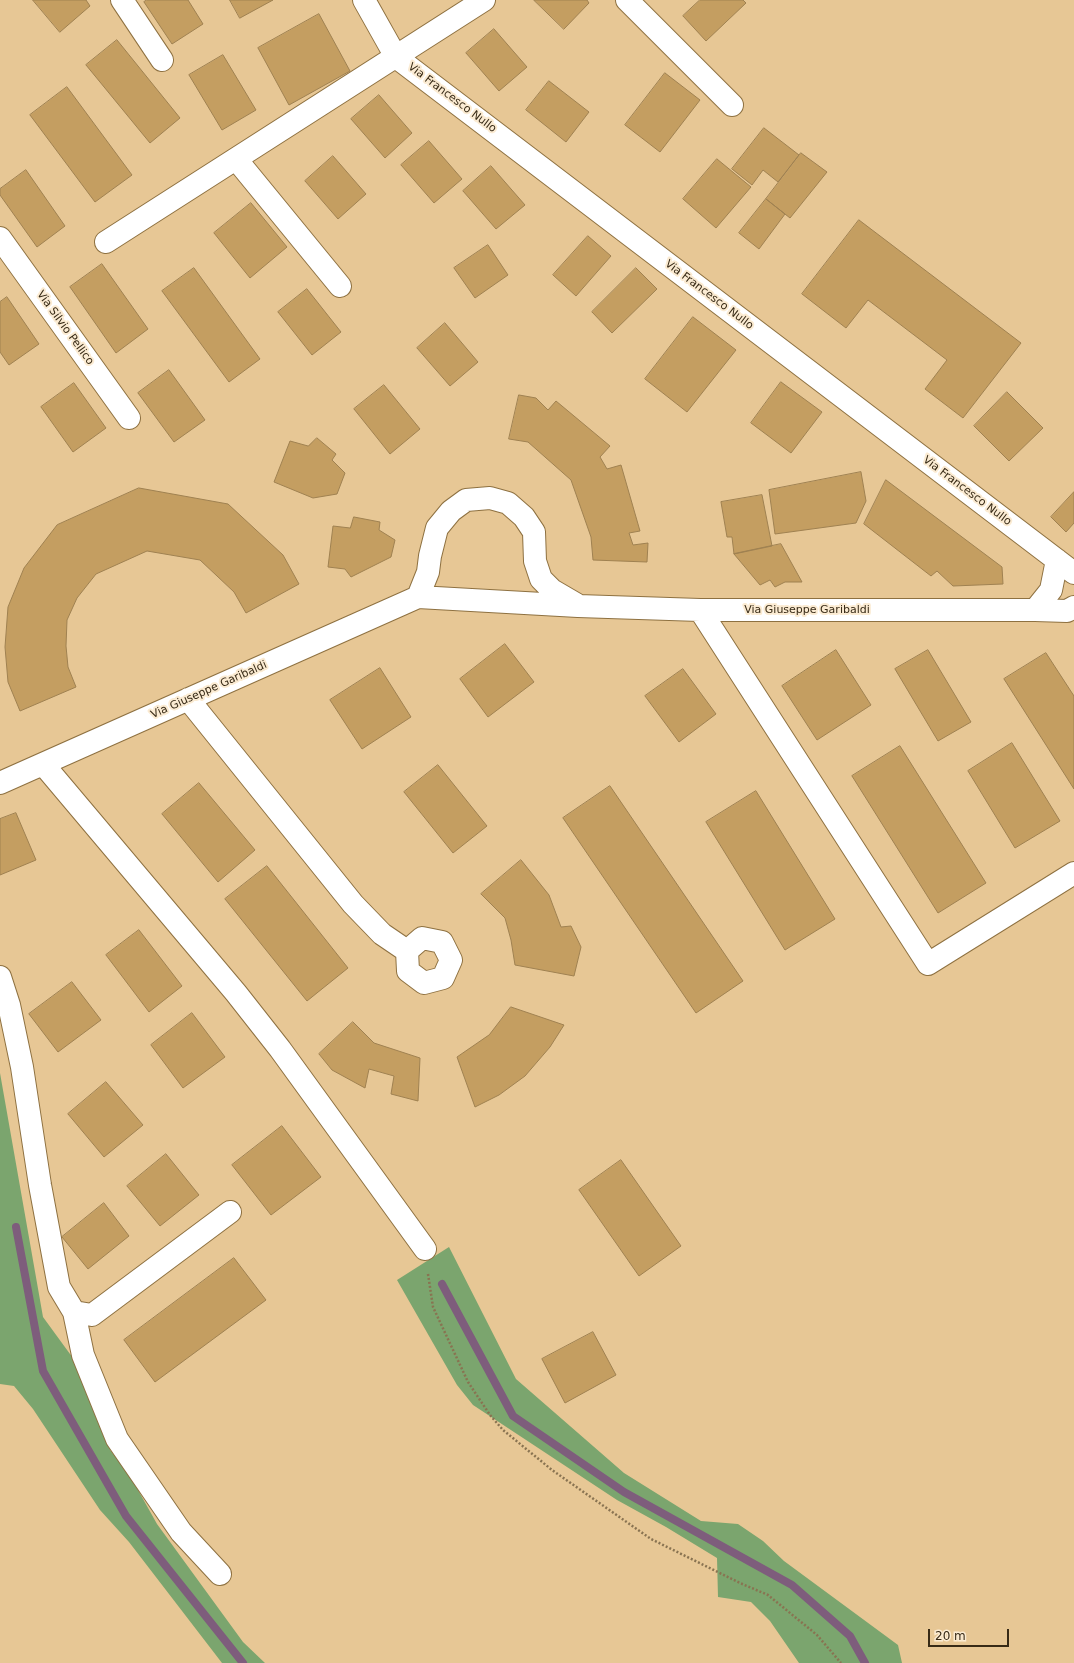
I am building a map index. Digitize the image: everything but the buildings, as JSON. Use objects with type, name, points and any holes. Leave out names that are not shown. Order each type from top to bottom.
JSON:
[{"type":"street","points":[[122,0],[162,60]]},
{"type":"street","name":"Via Francesco Nullo","points":[[364,0],[396,57],[1074,573]]},
{"type":"street","points":[[106,242],[484,0]]},
{"type":"street","points":[[627,0],[732,105]]},
{"type":"street","points":[[236,159],[340,286]]},
{"type":"street","name":"Via Silvio Pellico","points":[[0,238],[129,418]]},
{"type":"street","name":"Via Giuseppe Garibaldi","points":[[418,597],[428,572],[430,556],[437,528],[452,510],[466,500],[490,498],[508,503],[524,517],[534,532],[535,561],[541,579],[552,590],[578,606]]},
{"type":"street","points":[[1035,610],[1051,590],[1057,560]]},
{"type":"street","name":"Via Giuseppe Garibaldi","points":[[0,783],[418,597],[578,606],[700,610],[1067,611],[1074,607]]},
{"type":"street","points":[[700,610],[928,964],[1074,873]]},
{"type":"street","points":[[188,699],[353,904],[382,934],[407,951]]},
{"type":"street","points":[[43,764],[236,993],[280,1049],[425,1249]]},
{"type":"street","points":[[0,977],[9,1006],[22,1067],[40,1185],[59,1287],[74,1312],[83,1355],[116,1439],[180,1532],[220,1574]]},
{"type":"street","points":[[74,1312],[92,1315],[230,1212]]},
{"type":"path","points":[[425,1249],[433,1307],[468,1382],[490,1415],[503,1430],[552,1470],[651,1538],[740,1583],[768,1595],[817,1635],[841,1663]]},
{"type":"green space","points":[[0,1073],[43,1317],[70,1354],[103,1385],[110,1450],[128,1472],[157,1524],[243,1642],[265,1663],[222,1663],[129,1542],[100,1510],[33,1409],[14,1386],[0,1384]]},
{"type":"green space","points":[[449,1247],[516,1379],[624,1473],[701,1521],[738,1524],[763,1541],[784,1561],[898,1645],[902,1663],[799,1663],[770,1621],[751,1602],[718,1597],[717,1558],[666,1527],[617,1500],[473,1405],[457,1385],[397,1280]]},
{"type":"waterway","points":[[16,1227],[43,1371],[126,1516],[243,1663]]},
{"type":"waterway","points":[[442,1284],[513,1416],[624,1492],[792,1585],[850,1636],[865,1663]]}]
